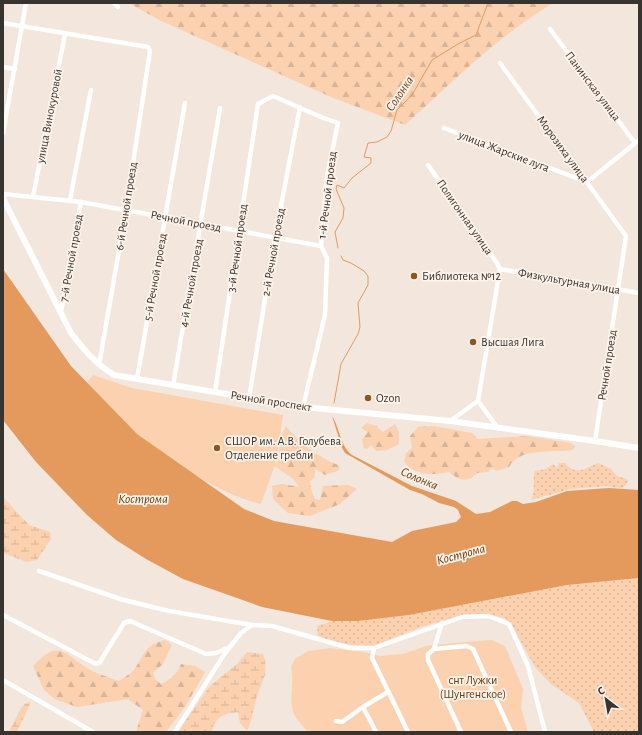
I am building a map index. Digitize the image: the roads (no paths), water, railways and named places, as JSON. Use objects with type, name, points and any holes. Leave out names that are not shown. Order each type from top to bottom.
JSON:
[{"type":"street","points":[[3,133],[26,3]]},
{"type":"street","points":[[114,3],[118,7]]},
{"type":"street","points":[[3,23],[65,34]]},
{"type":"street","name":"Панинская улица","points":[[550,29],[637,142]]},
{"type":"street","name":"6-й Речной проезд","points":[[65,34],[148,47],[150,54],[126,210],[99,365]]},
{"type":"street","name":"улица Винокуровой","points":[[33,197],[65,34]]},
{"type":"street","name":"Морозиха улица","points":[[500,62],[626,236],[618,290]]},
{"type":"street","points":[[3,66],[15,69]]},
{"type":"street","name":"7-й Речной проезд","points":[[70,200],[91,90]]},
{"type":"street","name":"3-й Речной проезд","points":[[215,392],[258,104],[273,96],[300,107]]},
{"type":"street","name":"5-й Речной проезд","points":[[137,380],[185,103]]},
{"type":"street","name":"1-й Речной проезд","points":[[300,107],[317,117],[338,123],[327,176],[321,246],[327,258],[325,315],[303,407]]},
{"type":"street","name":"2-й Речной проезд","points":[[249,398],[275,237],[300,107]]},
{"type":"street","name":"4-й Речной проезд","points":[[173,386],[202,224],[220,108]]},
{"type":"street","name":"улица Жарские луга","points":[[444,128],[587,182]]},
{"type":"street","points":[[587,182],[637,142]]},
{"type":"street","name":"Полигонная улица","points":[[428,165],[500,269]]},
{"type":"street","name":"Речной проезд","points":[[3,194],[70,200],[321,246]]},
{"type":"street","name":"Речной проспект","points":[[3,198],[60,314],[83,349],[99,365],[114,375],[303,407],[450,422],[639,448]]},
{"type":"street","name":"7-й Речной проезд","points":[[60,314],[81,202]]},
{"type":"street","points":[[450,422],[478,401],[500,269]]},
{"type":"street","name":"Физкультурная улица","points":[[500,269],[639,293]]},
{"type":"street","name":"Речной проезд","points":[[595,441],[618,290]]},
{"type":"street","points":[[478,401],[498,428]]},
{"type":"street","points":[[39,571],[141,604],[209,619],[252,626],[272,626],[350,648],[374,648],[462,617],[488,616],[509,624],[528,666],[545,732]]},
{"type":"street","points":[[3,615],[96,664],[100,662],[124,623],[130,622],[206,654],[216,653],[229,648]]},
{"type":"street","points":[[442,623],[434,649],[428,654],[428,660],[461,732]]},
{"type":"street","points":[[174,732],[229,648],[241,633],[252,626]]},
{"type":"street","points":[[434,649],[466,646],[473,649],[511,732]]},
{"type":"street","points":[[374,648],[372,658],[408,732]]},
{"type":"street","points":[[3,680],[93,732]]},
{"type":"street","points":[[336,720],[342,722],[388,692]]},
{"type":"street","points":[[363,707],[376,732]]},
{"type":"water","name":"Кострома","points":[[3,269],[71,366],[137,434],[244,509],[274,521],[392,542],[412,531],[456,522],[461,517],[458,510],[454,507],[439,503],[422,494],[410,490],[345,453],[332,416],[345,447],[352,455],[412,486],[456,501],[476,514],[490,512],[512,501],[517,501],[523,504],[536,502],[567,491],[609,488],[639,490],[639,578],[567,585],[409,615],[358,621],[332,621],[262,607],[183,579],[146,559],[116,540],[87,515],[36,462],[3,420]]},
{"type":"waterway","name":"Солонка","points":[[338,248],[335,232],[343,218],[344,208],[336,189],[337,185],[344,188],[352,178],[371,163],[371,158],[364,157],[368,143],[377,142],[387,137],[391,131],[397,110],[412,95],[432,60],[476,35],[488,3]]},
{"type":"waterway","name":"Солонка","points":[[334,403],[341,364],[358,334],[360,327],[358,303],[368,285],[368,276],[364,271],[343,260],[341,256]]},
{"type":"place","name":"Библиотека №12","points":[[414,276]]},
{"type":"place","name":"Высшая Лига","points":[[473,342]]},
{"type":"place","name":"Ozon","points":[[368,398]]},
{"type":"place","name":"СШОР им. А.В. Голубева Отделение гребли","points":[[217,448]]},
{"type":"park label","name":"снт Лужки (Шунгенское)","points":[[473,687]]}]
